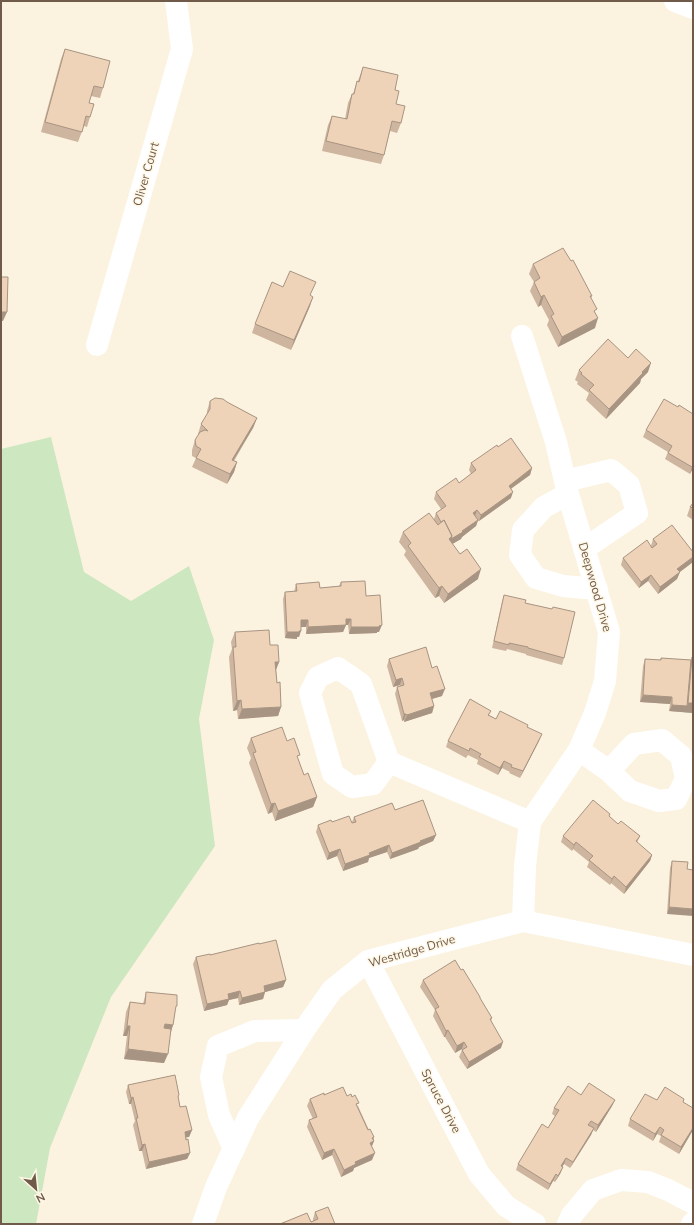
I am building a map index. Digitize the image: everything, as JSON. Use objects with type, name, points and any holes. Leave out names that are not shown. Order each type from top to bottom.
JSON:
[{"type":"street","name":"Oliver Court","points":[[97,345],[182,49],[176,1]]},
{"type":"street","points":[[675,1],[693,8]]},
{"type":"street","name":"Deepwood Drive","points":[[522,336],[556,442],[584,549],[609,632],[605,681],[595,713],[579,750],[530,822],[523,921]]},
{"type":"street","points":[[584,549],[637,513],[629,485],[611,470],[567,488],[544,506],[523,530],[520,555],[536,578],[563,586],[597,589]]},
{"type":"street","points":[[389,762],[373,784],[352,787],[333,774],[310,693],[318,677],[338,668],[361,684],[389,762],[530,822]]},
{"type":"street","points":[[579,750],[609,771]]},
{"type":"street","name":"Westridge Drive","points":[[203,1224],[216,1187],[248,1118],[304,1030],[332,990],[368,961],[523,921],[693,955]]},
{"type":"street","name":"Spruce Drive","points":[[368,961],[480,1174],[506,1206],[535,1224]]},
{"type":"street","points":[[234,1149],[219,1116],[211,1077],[218,1046],[255,1031],[304,1030]]},
{"type":"street","points":[[568,1224],[572,1215],[593,1190],[621,1180],[648,1182],[668,1190],[693,1203]]},
{"type":"green space","points":[[51,437],[84,572],[131,601],[189,566],[214,640],[199,719],[215,846],[111,997],[50,1148],[36,1224],[1,1224],[1,449]]},
{"type":"building","points":[[65,49],[110,61],[103,88],[94,86],[89,103],[94,104],[90,117],[86,116],[82,132],[45,122]]},
{"type":"building","points":[[363,67],[398,75],[395,90],[399,91],[396,104],[405,106],[401,123],[392,121],[384,155],[326,141],[332,116],[347,119],[352,94],[354,94],[357,81],[359,82]]},
{"type":"building","points":[[563,248],[571,261],[573,260],[592,296],[590,296],[597,309],[594,311],[598,318],[562,337],[551,316],[554,314],[544,295],[541,297],[534,282],[540,278],[533,264]]},
{"type":"building","points":[[290,271],[316,282],[310,295],[313,297],[294,340],[255,324],[272,282],[283,287]]},
{"type":"building","points":[[1,277],[8,277],[7,312],[1,312]]},
{"type":"building","points":[[608,339],[628,358],[636,349],[651,363],[609,409],[589,390],[594,385],[581,374],[582,373],[579,370]]},
{"type":"building","points":[[215,398],[223,399],[257,418],[232,460],[237,462],[230,474],[196,458],[201,449],[196,446],[195,440],[200,432],[205,430],[208,431],[201,424],[210,409],[210,401]]},
{"type":"building","points":[[664,399],[678,407],[679,405],[693,414],[692,467],[668,453],[672,446],[646,430]]},
{"type":"building","points":[[511,438],[532,468],[509,486],[513,492],[481,515],[477,510],[473,513],[478,520],[451,539],[452,536],[444,520],[441,522],[436,513],[446,506],[436,492],[456,478],[459,483],[476,470],[471,463],[497,445],[498,447]]},
{"type":"building","points":[[429,513],[438,525],[444,520],[452,536],[449,539],[460,554],[467,549],[481,569],[448,594],[442,586],[439,588],[408,546],[411,543],[403,532]]},
{"type":"building","points":[[672,525],[693,552],[693,557],[677,569],[680,572],[660,587],[651,575],[641,582],[623,558],[647,540],[652,548],[657,544],[653,539]]},
{"type":"building","points":[[365,581],[366,596],[380,595],[382,625],[379,627],[351,627],[351,619],[346,619],[346,625],[308,627],[308,620],[301,620],[301,631],[287,632],[285,592],[297,591],[296,584],[319,582],[320,588],[341,586],[341,582]]},
{"type":"building","points":[[504,595],[526,600],[525,603],[575,612],[564,658],[528,647],[509,643],[509,645],[494,641]]},
{"type":"building","points":[[269,630],[270,645],[278,645],[279,662],[275,662],[277,683],[280,682],[281,707],[242,709],[241,700],[237,701],[233,647],[236,647],[235,632]]},
{"type":"building","points":[[426,647],[432,668],[437,666],[445,689],[430,693],[434,706],[407,715],[404,714],[397,687],[404,685],[402,678],[396,680],[389,659]]},
{"type":"building","points":[[692,657],[693,703],[688,703]]},
{"type":"building","points":[[661,658],[691,660],[687,706],[672,705],[672,697],[643,695],[645,659],[661,660]]},
{"type":"building","points":[[470,699],[491,711],[488,715],[496,719],[500,711],[542,734],[523,771],[511,767],[512,765],[504,761],[500,768],[479,757],[481,754],[470,748],[469,751],[448,741]]},
{"type":"building","points":[[282,727],[287,741],[294,738],[300,755],[297,756],[304,775],[308,773],[317,797],[278,811],[275,803],[271,804],[253,753],[256,752],[251,738]]},
{"type":"building","points":[[423,800],[436,835],[392,853],[389,845],[369,853],[370,855],[345,864],[340,849],[329,853],[318,825],[349,816],[352,823],[356,822],[354,817],[392,803],[395,810]]},
{"type":"building","points":[[593,800],[610,814],[609,816],[618,824],[621,821],[640,836],[636,841],[652,855],[626,887],[614,876],[612,879],[589,860],[593,856],[576,842],[574,845],[563,836]]},
{"type":"building","points":[[672,861],[688,862],[687,869],[693,870],[693,909],[669,907]]},
{"type":"building","points":[[276,940],[286,980],[264,986],[265,992],[242,998],[240,991],[228,994],[229,999],[207,1004],[196,957]]},
{"type":"building","points":[[455,960],[461,970],[463,969],[480,997],[503,1042],[469,1062],[462,1050],[467,1047],[464,1042],[457,1046],[448,1030],[446,1031],[435,1009],[439,1007],[423,980]]},
{"type":"building","points":[[146,992],[177,995],[177,1006],[173,1025],[165,1024],[164,1028],[171,1029],[168,1054],[128,1049],[130,1026],[127,1026],[130,1002],[145,1004]]},
{"type":"building","points":[[175,1075],[180,1107],[186,1106],[192,1130],[185,1132],[186,1140],[188,1139],[190,1153],[149,1162],[145,1144],[142,1145],[136,1118],[138,1118],[133,1097],[131,1098],[128,1085]]},
{"type":"building","points":[[589,1083],[615,1100],[598,1125],[591,1121],[588,1125],[594,1128],[573,1162],[566,1158],[561,1166],[563,1167],[558,1176],[556,1174],[550,1184],[518,1164],[542,1124],[548,1128],[559,1110],[554,1108],[568,1086],[581,1095]]},
{"type":"building","points":[[343,1087],[347,1096],[351,1094],[352,1097],[355,1095],[359,1103],[356,1104],[368,1130],[370,1129],[374,1137],[372,1138],[374,1141],[370,1143],[375,1153],[355,1162],[356,1164],[344,1170],[334,1149],[324,1153],[309,1120],[317,1117],[310,1099]]},
{"type":"building","points":[[665,1087],[684,1099],[683,1102],[693,1108],[693,1128],[681,1147],[661,1135],[664,1130],[660,1127],[655,1134],[630,1119],[645,1094],[657,1100]]},
{"type":"building","points":[[328,1207],[335,1224],[280,1224],[307,1213],[311,1222],[318,1219],[315,1212]]}]
